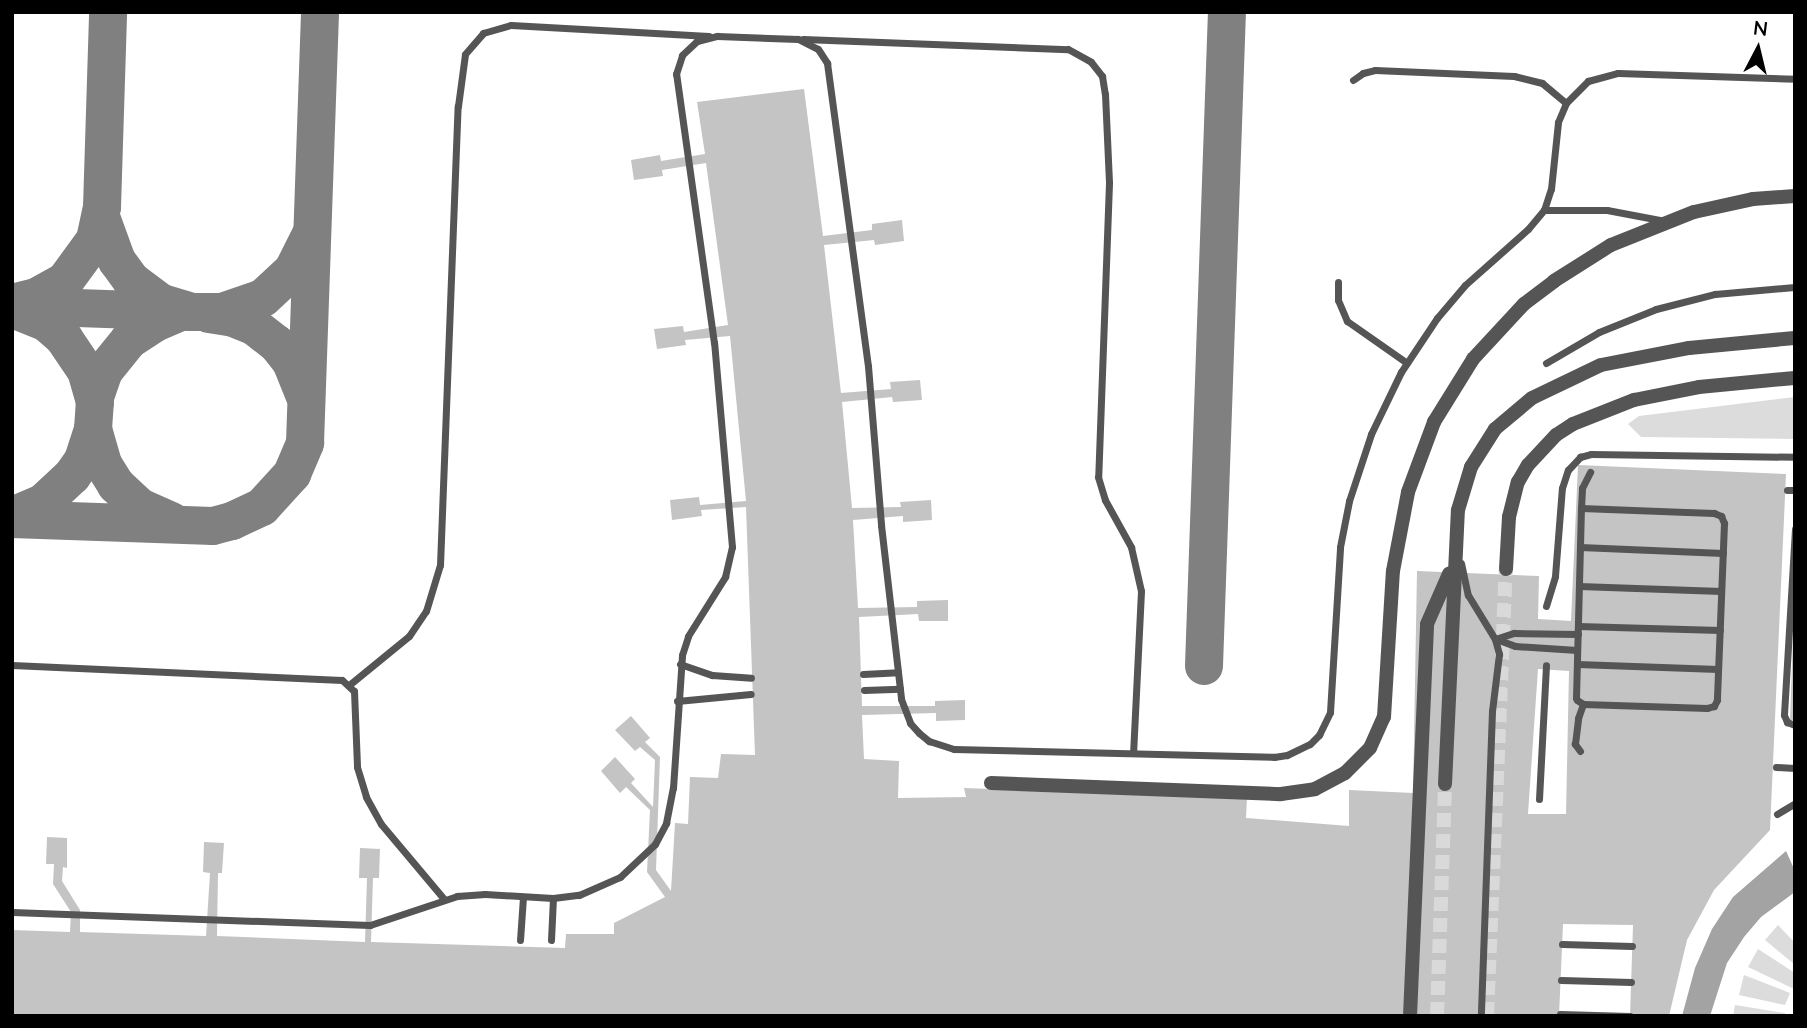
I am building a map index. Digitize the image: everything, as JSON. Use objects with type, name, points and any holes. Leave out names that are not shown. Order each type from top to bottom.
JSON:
[{"type":"street","points":[[991,783],[1281,794],[1315,789],[1345,773],[1370,748],[1384,717],[1393,570],[1401,521],[1419,457],[1452,390],[1497,330],[1553,281],[1611,245],[1666,221],[1724,204],[1795,196]]},
{"type":"street","points":[[1445,784],[1458,510],[1471,467],[1495,429],[1532,398],[1577,374],[1626,359],[1714,345],[1795,338]]},
{"type":"street","points":[[1506,569],[1509,517],[1518,482],[1541,449],[1573,424],[1634,400],[1666,393],[1732,383],[1795,378]]},
{"type":"street","points":[[1410,1016],[1427,624],[1447,585],[1457,542]]},
{"type":"lane","points":[[349,685],[398,647],[413,631],[432,596],[440,565],[458,106],[462,63],[470,46],[492,28],[511,25],[717,36],[1068,49],[1091,62],[1101,76],[1105,94],[1109,183],[1098,477],[1105,500],[1131,547],[1141,592],[1133,753]]},
{"type":"lane","points":[[12,912],[370,925],[444,899],[471,894],[553,898],[579,895],[620,877],[647,854],[661,834],[673,788],[680,664],[688,636],[725,577],[732,547],[714,343],[676,74],[682,55],[689,47],[717,36]]},
{"type":"lane","points":[[798,38],[818,49],[828,71],[868,366],[881,525],[900,689],[911,723],[919,733],[941,746],[1274,757],[1299,751],[1319,735],[1331,712],[1338,570],[1349,501],[1371,434],[1406,363],[1451,301],[1481,270],[1528,229],[1544,210],[1551,189],[1558,122],[1566,103],[1588,81],[1618,73],[1795,79]]},
{"type":"lane","points":[[1353,80],[1363,73],[1375,70],[1514,76],[1542,83],[1566,103]]},
{"type":"lane","points":[[1544,210],[1607,210],[1666,221]]},
{"type":"lane","points":[[1338,282],[1338,300],[1348,321],[1406,363]]},
{"type":"lane","points":[[1546,363],[1599,332],[1665,306],[1735,291],[1795,287]]},
{"type":"lane","points":[[1546,606],[1555,576],[1562,488],[1568,470],[1580,457],[1591,454],[1795,457]]},
{"type":"lane","points":[[1581,508],[1718,514],[1724,523],[1717,699],[1711,707],[1583,704],[1576,698],[1581,508],[1583,484],[1590,472]]},
{"type":"lane","points":[[1795,529],[1784,718],[1795,725]]},
{"type":"lane","points":[[1457,542],[1468,595],[1495,639],[1499,660],[1492,711],[1481,1016]]},
{"type":"lane","points":[[1580,547],[1723,553]]},
{"type":"lane","points":[[1579,586],[1721,591]]},
{"type":"lane","points":[[1495,639],[1514,633],[1578,630],[1720,630]]},
{"type":"lane","points":[[1495,639],[1515,646],[1577,650]]},
{"type":"lane","points":[[680,664],[712,675],[751,678]]},
{"type":"lane","points":[[1577,664],[1718,669]]},
{"type":"lane","points":[[12,665],[342,680],[349,685],[355,700],[357,767],[366,797],[381,824],[444,899]]},
{"type":"lane","points":[[1539,799],[1546,665]]},
{"type":"lane","points":[[863,674],[898,673]]},
{"type":"lane","points":[[864,690],[900,689]]},
{"type":"lane","points":[[677,701],[751,694]]},
{"type":"lane","points":[[1580,751],[1575,744],[1577,718],[1583,704]]},
{"type":"lane","points":[[1776,766],[1795,768]]},
{"type":"lane","points":[[1777,814],[1795,803]]},
{"type":"lane","points":[[520,940],[523,897]]},
{"type":"lane","points":[[551,940],[553,898]]},
{"type":"lane","points":[[1562,944],[1632,946]]},
{"type":"lane","points":[[1561,980],[1631,982]]},
{"type":"lane","points":[[1560,1014],[1630,1016]]},
{"type":"shaded area","points":[[1795,397],[1795,439],[1641,437],[1628,424],[1639,416]]},
{"type":"shaded area","points":[[1786,851],[1795,871],[1795,892],[1761,917],[1744,937],[1727,963],[1710,1016],[1682,1016],[1695,968],[1712,929],[1733,897]]},
{"type":"shaded area","points":[[1778,925],[1795,943],[1795,965],[1765,940]]},
{"type":"shaded area","points":[[1758,949],[1795,973],[1794,989],[1748,967]]},
{"type":"shaded area","points":[[1744,975],[1790,993],[1785,1005],[1739,995]]},
{"type":"shaded area","points":[[1735,1005],[1785,1013],[1785,1016],[1733,1016]]},
{"type":"building","points":[[804,89],[823,236],[872,230],[872,224],[902,220],[904,241],[875,245],[874,240],[824,245],[841,393],[891,389],[890,382],[920,380],[922,400],[893,402],[892,397],[842,402],[852,508],[901,507],[900,502],[931,500],[932,520],[903,522],[903,516],[853,520],[858,608],[917,607],[917,601],[948,600],[948,621],[919,621],[918,614],[859,617],[862,706],[935,706],[935,701],[965,700],[965,720],[936,721],[936,713],[862,715],[864,759],[899,761],[898,798],[966,797],[964,788],[1247,798],[1246,818],[1349,826],[1349,790],[1413,793],[1417,571],[1539,576],[1538,619],[1571,621],[1578,465],[1786,474],[1770,830],[1714,890],[1687,940],[1669,1016],[1630,1016],[1633,925],[1563,924],[1559,1016],[12,1016],[12,930],[70,932],[71,912],[53,884],[54,864],[46,864],[47,837],[67,838],[67,868],[63,867],[62,881],[80,910],[80,932],[206,936],[210,873],[203,872],[204,842],[224,843],[222,873],[218,873],[217,936],[365,942],[367,878],[359,878],[360,848],[380,849],[379,878],[373,878],[371,942],[565,948],[566,934],[614,934],[614,923],[665,897],[647,872],[650,810],[626,787],[620,793],[601,771],[615,757],[635,779],[631,783],[653,807],[655,760],[640,747],[635,751],[615,730],[631,716],[650,738],[645,742],[660,757],[656,870],[671,891],[675,823],[688,824],[690,777],[718,778],[721,754],[755,755],[746,507],[701,510],[702,516],[672,520],[670,500],[699,497],[700,505],[746,501],[730,336],[685,340],[686,345],[657,349],[654,329],[683,326],[684,332],[728,325],[706,163],[662,170],[663,176],[634,180],[631,160],[660,155],[661,161],[705,154],[697,102]],"holes":[[[1538,669],[1569,671],[1566,814],[1528,814]]]},
{"type":"building","points":[[1793,633],[1795,720],[1790,720]]},
{"type":"taxiway","points":[[12,303],[36,297],[65,281],[95,240],[102,207],[108,12]]},
{"type":"taxiway","points":[[12,519],[213,526],[232,521],[262,507],[292,474],[305,443],[320,12]]},
{"type":"taxiway","points":[[1204,666],[1227,12]]},
{"type":"taxiway","points":[[20,306],[192,312],[160,302],[131,280],[117,261],[101,217]]},
{"type":"taxiway","points":[[192,312],[222,312],[263,298],[293,270],[311,234]]},
{"type":"taxiway","points":[[12,516],[43,503],[72,476],[83,460],[93,429],[95,402],[86,371],[64,338],[47,323],[15,310]]},
{"type":"taxiway","points":[[95,397],[104,371],[129,340],[155,323],[179,313]]},
{"type":"taxiway","points":[[209,314],[233,318],[255,327],[277,344],[291,362],[304,395]]},
{"type":"taxiway","points":[[93,429],[103,464],[116,485],[140,507],[171,521]]},
{"type":"tunnel","points":[[1487,1016],[1506,569]]},
{"type":"tunnel","points":[[1437,1016],[1445,784]]}]
